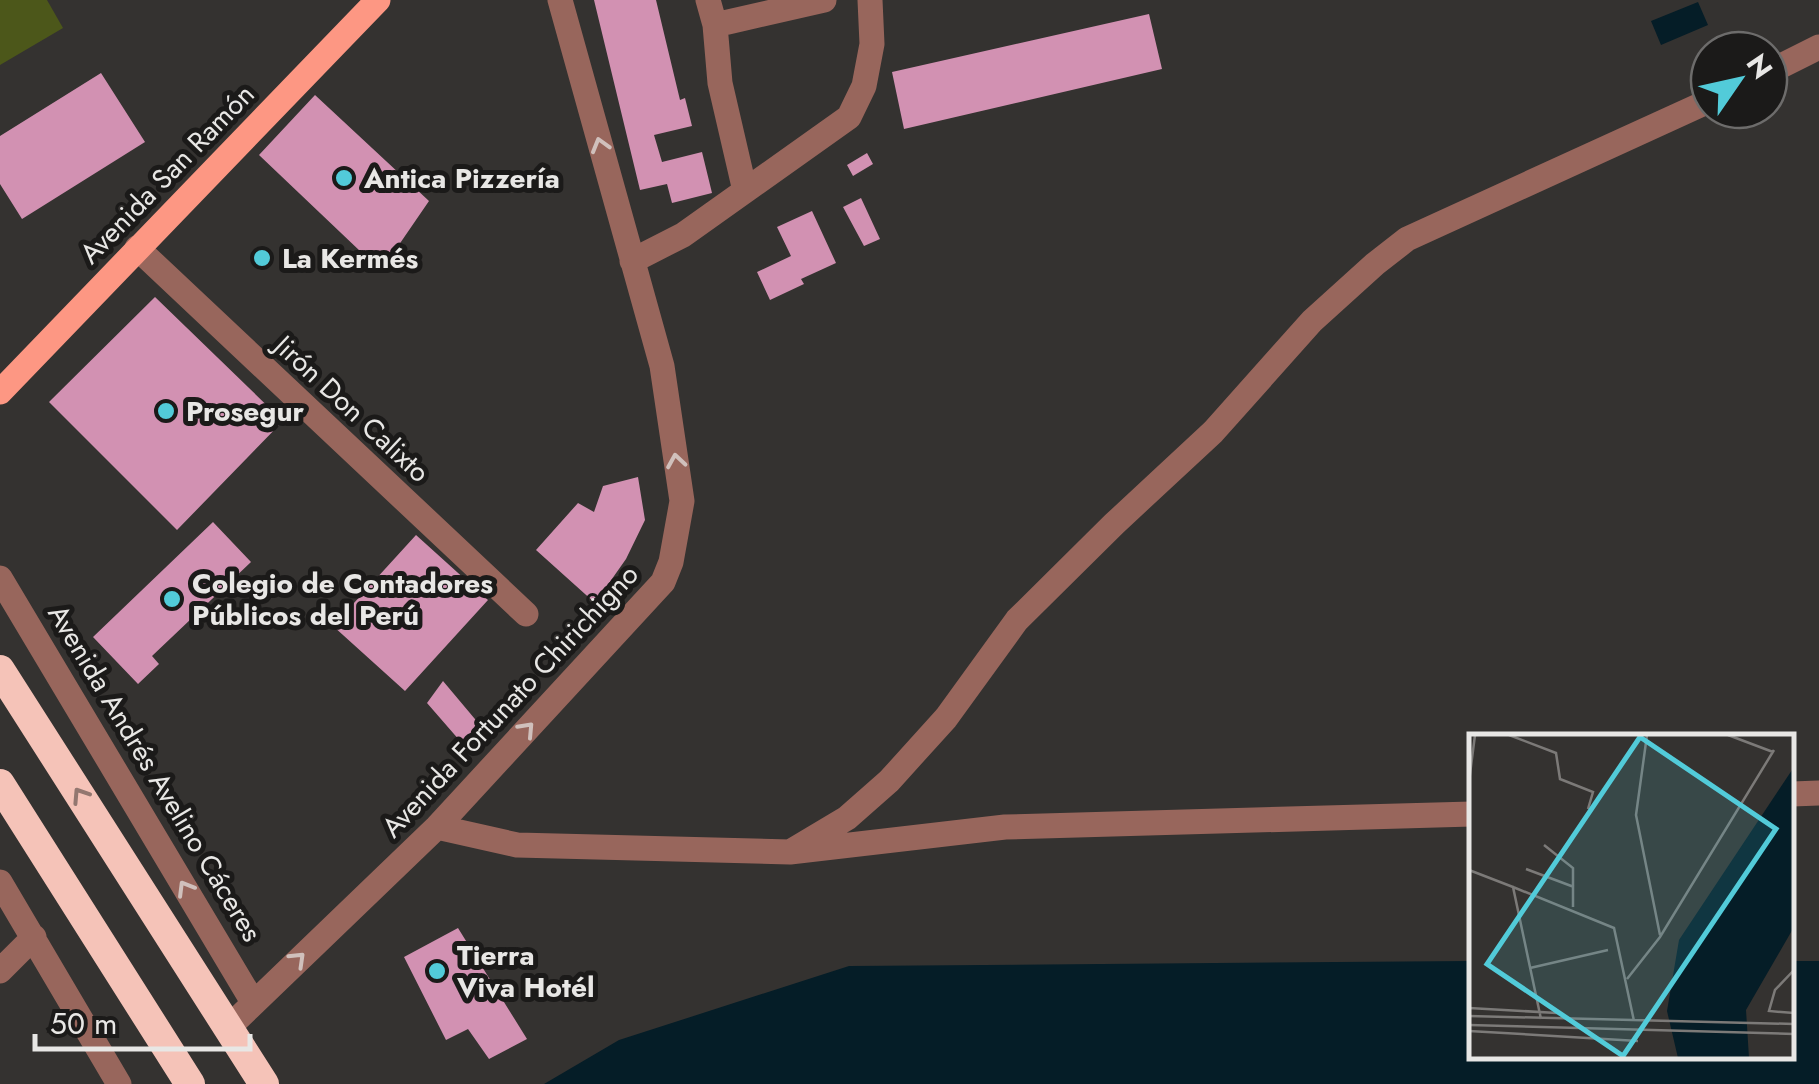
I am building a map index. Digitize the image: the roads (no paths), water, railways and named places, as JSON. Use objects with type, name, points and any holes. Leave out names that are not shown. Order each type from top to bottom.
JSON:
[{"type":"highway","points":[[0,670],[264,1084]]},
{"type":"highway","points":[[0,784],[180,1080]]},
{"type":"main road","name":"Avenida San Ramón","points":[[0,392],[378,0]]},
{"type":"street","name":"Avenida Fortunato Chirichigno","points":[[228,1028],[436,827],[664,582],[671,562],[682,501],[662,366],[560,0]]},
{"type":"street","points":[[745,191],[720,83],[712,12],[824,0]]},
{"type":"street","points":[[632,260],[683,234],[849,117],[864,86],[872,44],[870,0]]},
{"type":"street","points":[[1789,62],[1819,47]]},
{"type":"street","points":[[790,852],[847,818],[889,781],[946,718],[1017,620],[1213,432],[1312,322],[1375,264],[1407,240],[1689,110]]},
{"type":"street","name":"Jirón Don Calixto","points":[[136,248],[526,614]]},
{"type":"street","name":"Avenida Andrés Avelino Cáceres","points":[[0,578],[253,1002]]},
{"type":"street","points":[[1794,794],[1819,793]]},
{"type":"street","points":[[436,827],[516,845],[790,852],[1005,827],[1469,814]]},
{"type":"street","points":[[0,882],[119,1084]]},
{"type":"street","points":[[0,971],[34,937]]},
{"type":"water","points":[[1698,2],[1708,25],[1661,45],[1651,21]]},
{"type":"water","points":[[1469,961],[1469,1059],[1794,1059],[1794,961],[1819,961],[1819,1084],[544,1084],[619,1040],[849,966]]},
{"type":"place","name":"Antica Pizzería","points":[[344,178]]},
{"type":"place","name":"La Kermés","points":[[262,258]]},
{"type":"place","name":"Prosegur","points":[[166,411]]},
{"type":"place","name":"Colegio de Contadores Públicos del Perú","points":[[172,599]]},
{"type":"place","name":"Tierra Viva Hotél","points":[[437,971]]}]
